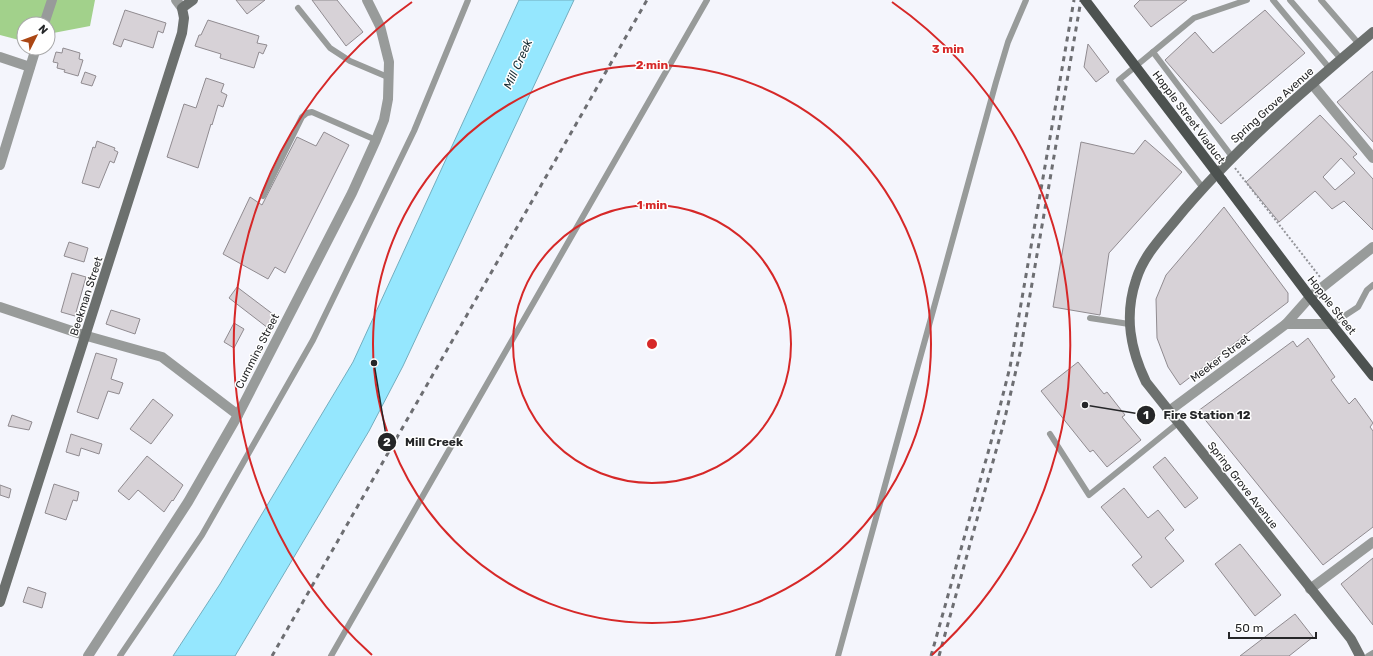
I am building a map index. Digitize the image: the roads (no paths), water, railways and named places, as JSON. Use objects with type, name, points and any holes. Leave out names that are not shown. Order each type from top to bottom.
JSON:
[{"type":"main road","name":"Beekman Street","points":[[0,602],[87,336],[182,33],[184,18],[179,4],[193,0]]},
{"type":"main road","name":"Hopple Street Viaduct","points":[[1085,0],[1273,248]]},
{"type":"main road","name":"Spring Grove Avenue","points":[[1360,656],[1350,639],[1146,382],[1137,362],[1131,342],[1129,324],[1132,294],[1143,264],[1151,250],[1203,188],[1251,139],[1373,32]]},
{"type":"main road","name":"Hopple Street","points":[[1273,248],[1373,376]]},
{"type":"street","points":[[47,16],[52,0]]},
{"type":"street","name":"Cummins Street","points":[[88,656],[188,502],[238,415],[352,193],[376,140],[384,120],[388,99],[390,78],[389,62],[383,36],[367,0]]},
{"type":"street","points":[[0,165],[33,56]]},
{"type":"street","points":[[0,57],[30,67]]},
{"type":"street","points":[[1312,84],[1373,158]]},
{"type":"street","name":"Meeker Street","points":[[1169,411],[1286,324],[1310,297],[1373,247]]},
{"type":"street","points":[[0,307],[87,336],[162,357],[238,415]]},
{"type":"street","points":[[1286,324],[1332,324]]},
{"type":"street","points":[[1310,589],[1373,542]]},
{"type":"lane","points":[[120,656],[202,535],[313,340],[414,131],[468,0]]},
{"type":"lane","points":[[331,656],[707,0]]},
{"type":"lane","points":[[838,656],[996,82],[1008,42],[1026,0]]},
{"type":"lane","points":[[1203,188],[1119,80],[1194,18],[1247,0]]},
{"type":"lane","points":[[1273,0],[1330,69]]},
{"type":"lane","points":[[1290,0],[1341,59]]},
{"type":"lane","points":[[1321,0],[1359,44]]},
{"type":"lane","points":[[298,8],[330,48],[350,62],[390,78]]},
{"type":"lane","points":[[1153,52],[1231,160]]},
{"type":"lane","points":[[263,196],[302,117],[307,113],[312,112],[376,140]]},
{"type":"lane","points":[[1332,324],[1358,307],[1367,290],[1373,285]]},
{"type":"lane","points":[[1090,318],[1129,324]]},
{"type":"lane","points":[[1050,434],[1088,494],[1178,423]]},
{"type":"lane","points":[[1368,656],[1373,653]]},
{"type":"water","points":[[519,0],[574,0],[403,366],[369,431],[235,656],[173,656],[220,584],[353,362]]},
{"type":"railway","points":[[272,656],[647,0]]},
{"type":"railway","points":[[931,656],[991,442],[1010,367],[1074,0]]},
{"type":"railway","points":[[939,656],[1004,422],[1020,353],[1081,0]]},
{"type":"place","name":"Mill Creek","points":[[374,363]]},
{"type":"place","name":"Fire Station 12","points":[[1085,405]]}]
